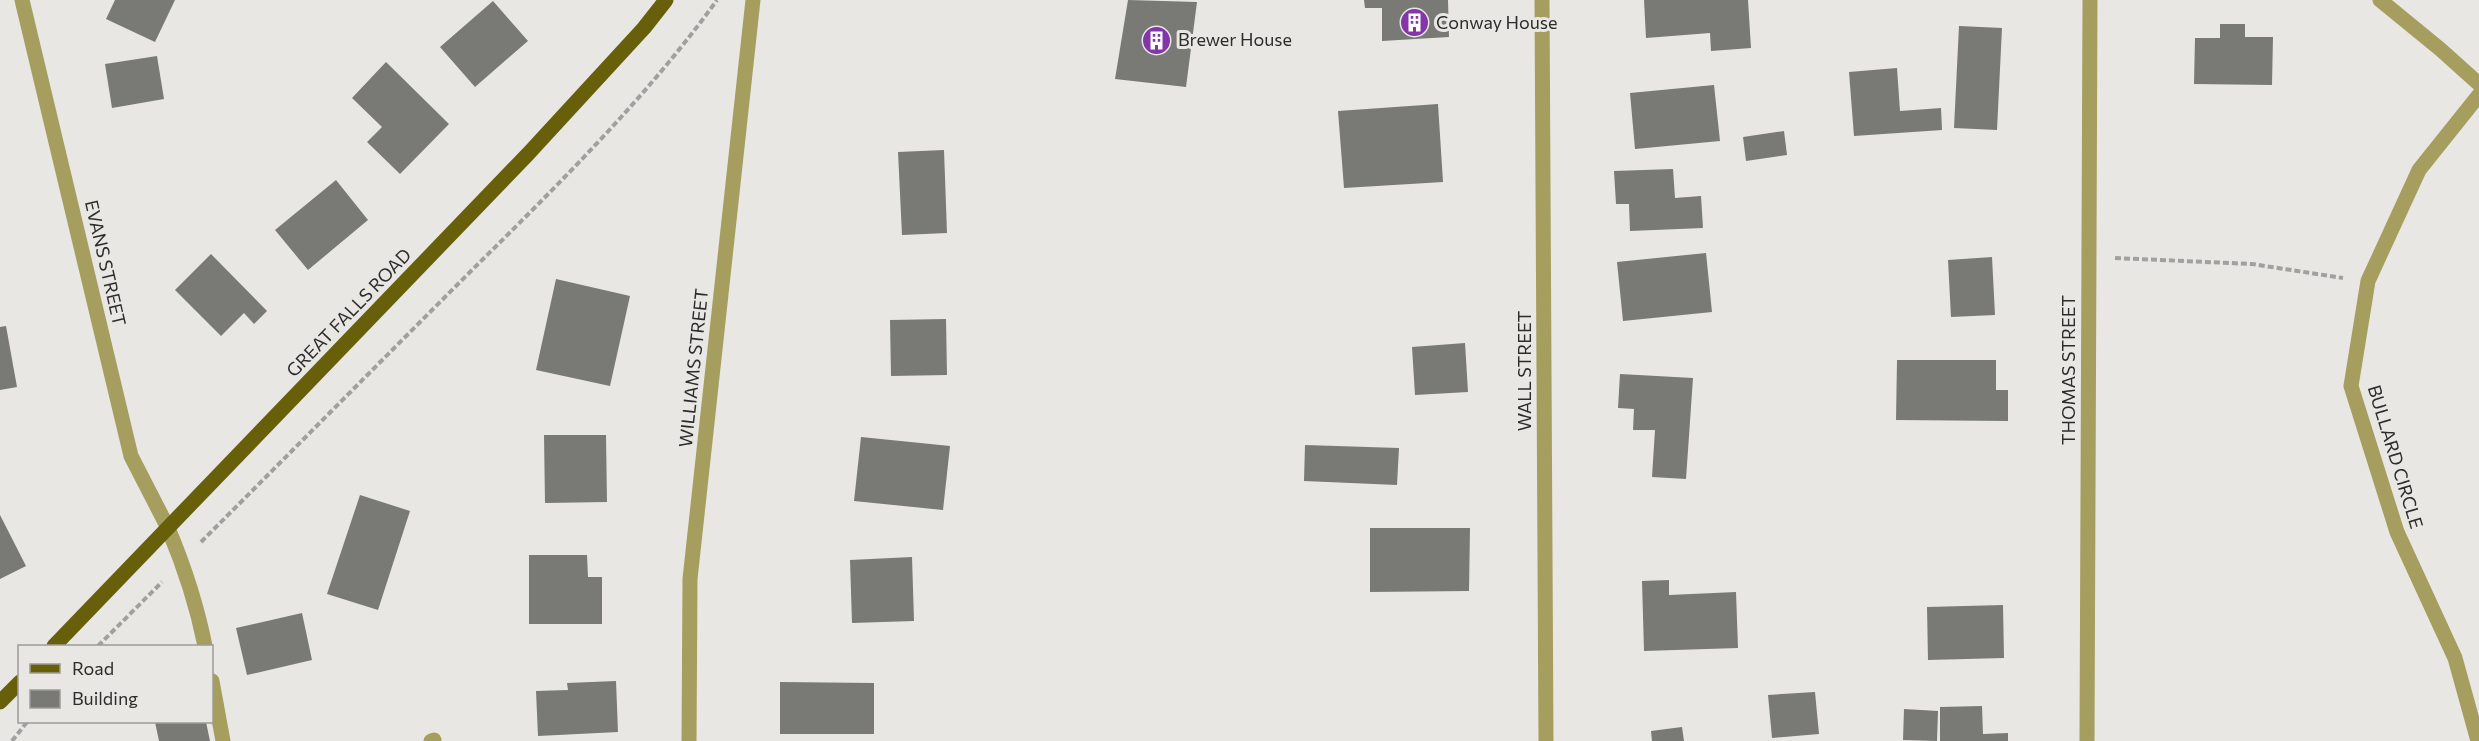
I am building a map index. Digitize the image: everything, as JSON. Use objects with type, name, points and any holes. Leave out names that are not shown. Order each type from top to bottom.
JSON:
[{"type":"main road","name":"GREAT FALLS ROAD","points":[[55,645],[528,154],[644,28],[666,0]]},
{"type":"main road","points":[[0,702],[18,684]]},
{"type":"street","name":"EVANS STREET","points":[[22,0],[131,456],[168,528],[182,561],[205,645]]},
{"type":"street","name":"WILLIAMS STREET","points":[[688,741],[690,579],[753,0]]},
{"type":"street","name":"WALL STREET","points":[[1542,0],[1546,741]]},
{"type":"street","name":"THOMAS STREET","points":[[2087,741],[2090,0]]},
{"type":"street","points":[[2380,0],[2479,84]]},
{"type":"street","name":"BULLARD CIRCLE","points":[[2478,741],[2455,658],[2397,532],[2351,386],[2368,281],[2419,170],[2479,95]]},
{"type":"street","points":[[213,686],[223,741]]},
{"type":"path","points":[[99,645],[582,157],[695,30],[717,0]]},
{"type":"path","points":[[2089,256],[2252,264],[2305,274],[2368,281]]},
{"type":"path","points":[[12,741],[26,723]]},
{"type":"building","points":[[115,0],[175,0],[155,42],[106,19]]},
{"type":"building","name":"Brewer House","points":[[1128,0],[1197,2],[1186,87],[1115,79]]},
{"type":"building","name":"Conway House","points":[[1364,0],[1448,0],[1449,37],[1382,41],[1382,8],[1365,8]]},
{"type":"building","points":[[1644,0],[1748,0],[1751,48],[1711,51],[1710,33],[1646,38]]},
{"type":"building","points":[[493,1],[528,41],[475,87],[440,47]]},
{"type":"building","points":[[2220,24],[2245,24],[2245,37],[2273,37],[2272,85],[2194,84],[2195,38],[2220,38]]},
{"type":"building","points":[[1959,26],[2002,28],[1997,130],[1954,128]]},
{"type":"building","points":[[157,56],[164,99],[112,108],[105,64]]},
{"type":"building","points":[[386,62],[449,124],[400,174],[367,142],[382,127],[352,98]]},
{"type":"building","points":[[1897,68],[1900,111],[1941,108],[1942,130],[1854,136],[1849,72]]},
{"type":"building","points":[[1714,85],[1720,141],[1635,149],[1630,93]]},
{"type":"building","points":[[1438,104],[1443,182],[1344,188],[1338,111]]},
{"type":"building","points":[[1784,131],[1787,155],[1746,161],[1743,137]]},
{"type":"building","points":[[944,150],[947,233],[902,235],[898,152]]},
{"type":"building","points":[[1673,169],[1675,198],[1701,196],[1703,228],[1630,231],[1629,204],[1616,204],[1614,171]]},
{"type":"building","points":[[336,180],[368,220],[308,270],[275,230]]},
{"type":"building","points":[[1706,253],[1712,312],[1623,321],[1617,262]]},
{"type":"building","points":[[211,254],[267,311],[254,324],[244,313],[221,336],[175,290]]},
{"type":"building","points":[[1992,257],[1995,315],[1951,317],[1948,260]]},
{"type":"building","points":[[556,279],[630,296],[610,386],[536,370]]},
{"type":"building","points":[[946,319],[947,375],[891,376],[890,320]]},
{"type":"building","points":[[6,326],[17,387],[0,390],[0,327]]},
{"type":"building","points":[[1465,343],[1468,392],[1415,395],[1412,347]]},
{"type":"building","points":[[1897,360],[1996,360],[1996,390],[2008,390],[2008,421],[1896,420]]},
{"type":"building","points":[[1620,374],[1693,378],[1686,479],[1652,477],[1655,430],[1633,430],[1634,409],[1618,408]]},
{"type":"building","points":[[544,435],[606,435],[607,502],[545,503]]},
{"type":"building","points":[[861,437],[950,446],[943,510],[854,501]]},
{"type":"building","points":[[1305,445],[1399,448],[1397,485],[1304,481]]},
{"type":"building","points":[[360,495],[410,511],[378,610],[327,594]]},
{"type":"building","points":[[0,515],[26,566],[0,579]]},
{"type":"building","points":[[1370,528],[1470,528],[1469,591],[1370,592]]},
{"type":"building","points":[[529,555],[587,555],[588,577],[602,577],[602,624],[529,624]]},
{"type":"building","points":[[912,557],[914,621],[852,623],[850,560]]},
{"type":"building","points":[[1669,580],[1669,595],[1736,592],[1738,648],[1644,651],[1642,581]]},
{"type":"building","points":[[2003,605],[2004,658],[1928,660],[1927,607]]},
{"type":"building","points":[[302,613],[312,660],[247,675],[236,628]]},
{"type":"building","points":[[616,681],[618,732],[538,736],[536,691],[568,690],[567,683]]},
{"type":"building","points":[[780,682],[874,683],[874,734],[780,734]]},
{"type":"building","points":[[1815,692],[1819,734],[1772,738],[1768,695]]},
{"type":"building","points":[[1982,706],[1983,734],[2008,733],[2008,741],[1940,741],[1940,707]]},
{"type":"building","points":[[1904,709],[1938,711],[1937,741],[1903,740]]},
{"type":"building","points":[[155,723],[206,723],[210,741],[159,741]]},
{"type":"building","points":[[1682,727],[1684,741],[1652,741],[1651,731]]},
{"type":"place","name":"Conway House","points":[[1415,23]]},
{"type":"place","name":"Brewer House","points":[[1157,40]]}]
